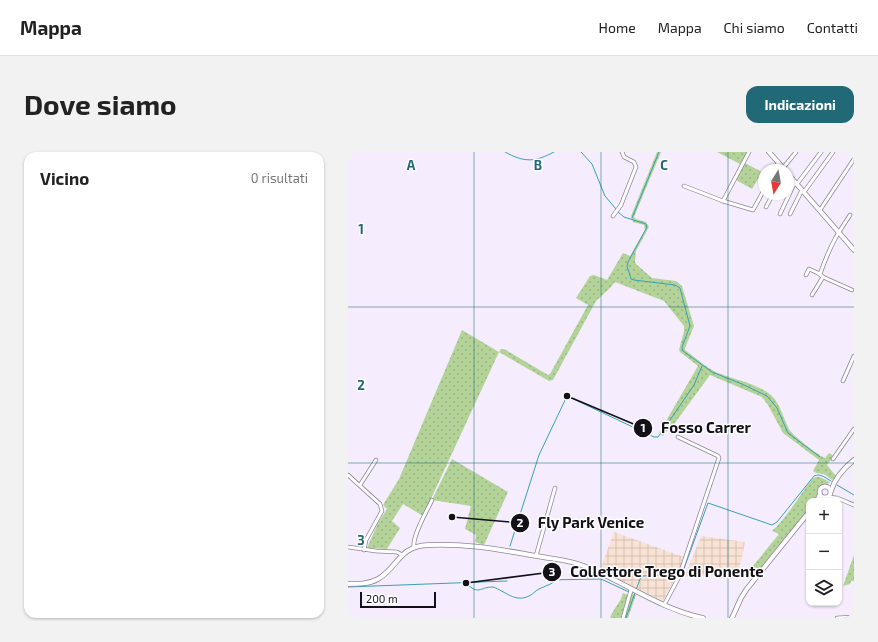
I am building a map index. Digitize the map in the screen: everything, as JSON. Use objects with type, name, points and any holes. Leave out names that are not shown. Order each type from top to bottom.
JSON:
[{"type":"street","points":[[613,216],[618,212],[636,167],[634,162],[624,156],[622,152]]},
{"type":"street","points":[[723,201],[749,152]]},
{"type":"street","points":[[769,152],[778,163]]},
{"type":"street","points":[[788,164],[796,152]]},
{"type":"street","points":[[780,214],[796,183],[821,152]]},
{"type":"street","points":[[790,214],[803,191],[833,152]]},
{"type":"street","points":[[820,210],[854,159]]},
{"type":"street","points":[[794,181],[854,250]]},
{"type":"street","points":[[684,186],[723,201],[753,210],[758,200]]},
{"type":"street","points":[[766,207],[770,200]]},
{"type":"street","points":[[812,295],[835,239],[840,233],[850,214]]},
{"type":"street","points":[[806,275],[809,269],[852,290]]},
{"type":"street","points":[[843,381],[854,356]]},
{"type":"street","points":[[833,459],[854,429]]},
{"type":"street","points":[[664,605],[679,575],[719,458],[718,456],[678,437]]},
{"type":"street","points":[[360,485],[376,460]]},
{"type":"street","points":[[827,497],[831,492],[835,481],[843,470],[854,460]]},
{"type":"street","points":[[348,475],[380,504],[382,509],[366,540],[364,550]]},
{"type":"street","points":[[819,498],[820,489],[835,481]]},
{"type":"street","points":[[825,486],[829,488],[837,498]]},
{"type":"street","points":[[536,556],[555,488]]},
{"type":"street","points":[[820,493],[822,496],[837,498]]},
{"type":"street","points":[[414,547],[416,536],[432,500]]},
{"type":"street","points":[[842,500],[854,505]]},
{"type":"street","points":[[732,618],[746,590],[806,516]]},
{"type":"street","points":[[348,584],[365,583],[377,579],[402,555],[414,547],[464,544],[580,565],[664,605],[686,614],[703,618]]},
{"type":"street","points":[[348,547],[364,550],[397,552],[402,555]]},
{"type":"street","points":[[623,618],[632,590]]},
{"type":"street","points":[[737,608],[737,618]]},
{"type":"street","points":[[838,618],[854,617]]},
{"type":"shaded area","points":[[614,532],[684,557],[678,573],[663,601],[600,570]]},
{"type":"shaded area","points":[[701,536],[745,542],[739,571],[725,574],[685,576]]},
{"type":"green space","points":[[657,152],[661,152],[634,217],[646,222],[649,227],[636,251],[636,264],[652,278],[676,281],[682,286],[694,326],[685,350],[714,371],[754,385],[772,396],[780,407],[789,429],[795,436],[825,458],[829,453],[834,456],[827,465],[836,476],[832,480],[824,474],[813,471],[819,460],[783,433],[762,397],[710,375],[669,431],[668,430],[663,436],[659,433],[698,366],[680,352],[679,350],[684,326],[664,301],[615,282],[596,301],[553,380],[549,381],[499,352],[501,349],[504,349],[548,375],[550,374],[588,305],[576,298],[590,276],[594,275],[607,280],[623,253],[630,256],[645,230],[644,225],[633,222],[631,216]]},
{"type":"green space","points":[[717,152],[747,152],[740,164]]},
{"type":"green space","points":[[745,163],[758,170],[758,179],[752,189],[736,180]]},
{"type":"green space","points":[[462,330],[499,352],[423,516],[403,504],[392,521],[400,528],[387,549],[367,548],[378,523],[387,509],[383,505],[399,479]]},
{"type":"green space","points":[[452,459],[508,492],[484,545],[475,542],[476,535],[465,529],[471,506],[432,500]]},
{"type":"green space","points":[[820,477],[830,482],[826,485],[820,486],[817,489],[817,498],[806,498],[806,513],[757,572],[748,572],[779,534],[772,531],[812,479]]},
{"type":"green space","points":[[854,555],[854,581],[851,581],[850,584],[843,586]]},
{"type":"green space","points":[[629,591],[636,595],[628,618],[610,618],[623,593],[628,595]]},
{"type":"waterway","points":[[505,152],[518,158],[530,160],[541,158],[554,152]]},
{"type":"waterway","points":[[581,152],[592,164],[605,196],[616,209]]},
{"type":"waterway","points":[[632,218],[659,152]]},
{"type":"waterway","points":[[618,212],[624,217],[646,224],[647,227],[628,262],[627,266],[631,279],[675,285],[680,288],[690,326],[682,347],[683,351],[712,372],[767,396],[777,408],[788,433],[820,457]]},
{"type":"waterway","points":[[510,546],[539,455],[567,396],[654,437],[658,437],[694,385],[702,366]]},
{"type":"waterway","points":[[636,590],[640,579],[643,576],[682,574],[708,503],[772,525],[777,522],[814,476],[821,475],[831,481]]},
{"type":"waterway","points":[[837,485],[854,495]]},
{"type":"waterway","points":[[546,580],[601,579],[629,592]]},
{"type":"waterway","points":[[466,583],[470,587],[477,590],[493,587],[510,596],[524,598],[556,580]]},
{"type":"waterway","points":[[348,587],[507,581]]},
{"type":"waterway","points":[[626,618],[635,593]]},
{"type":"place","name":"Fosso Carrer","points":[[567,396]]},
{"type":"place","name":"Fly Park Venice","points":[[452,517]]},
{"type":"place","name":"Collettore Trego di Ponente","points":[[466,583]]}]
